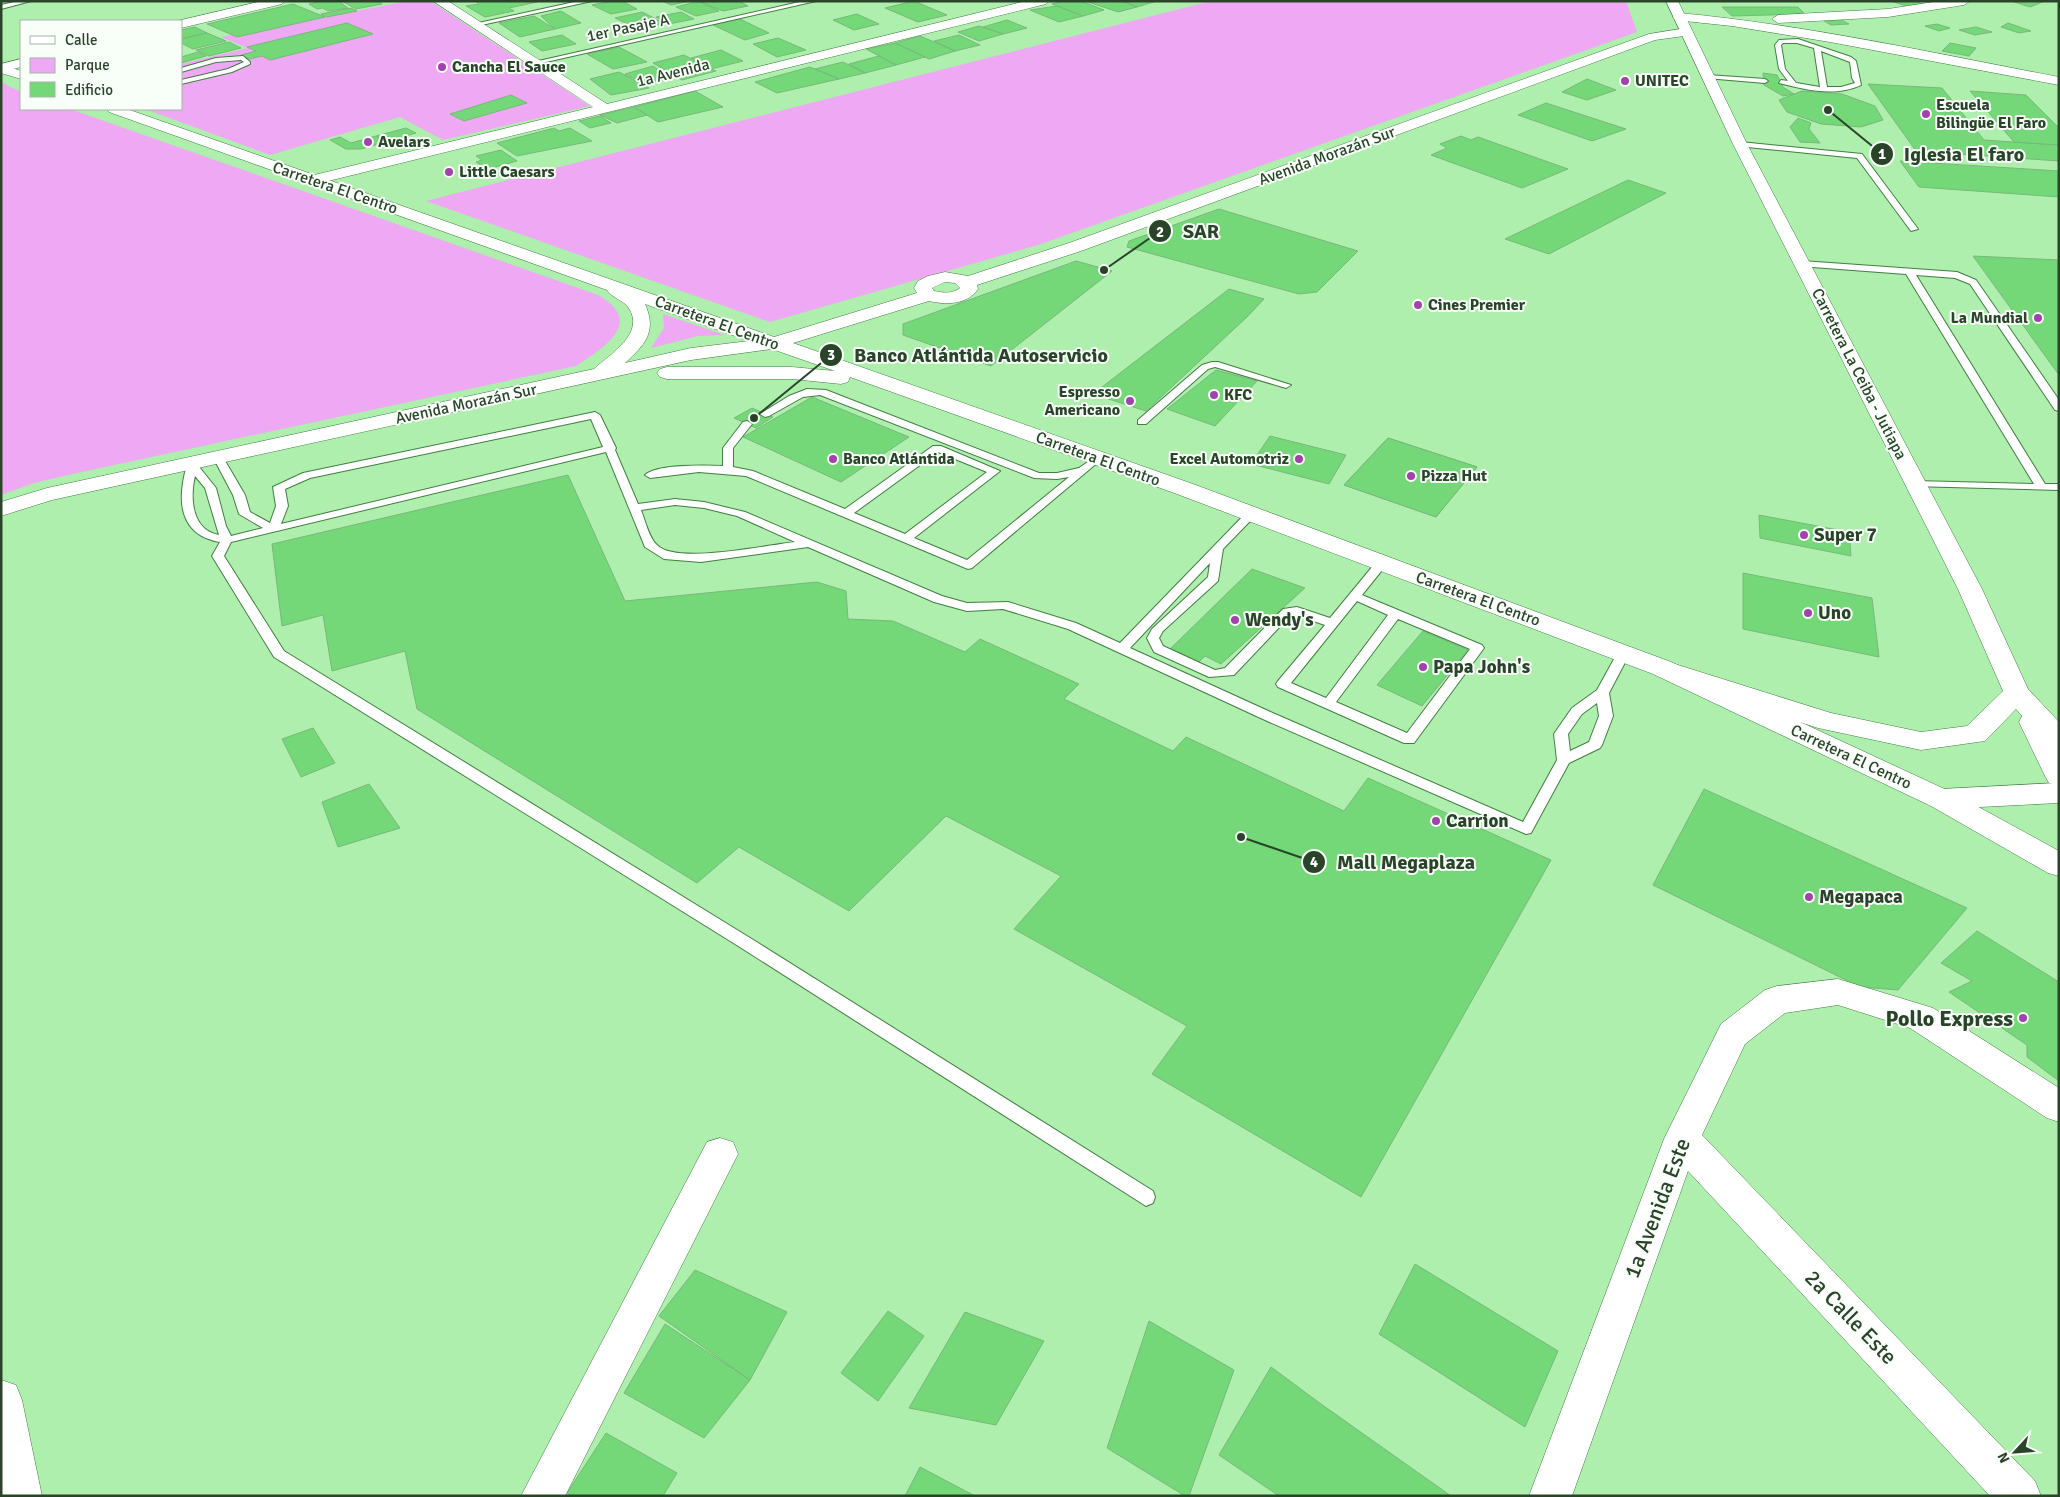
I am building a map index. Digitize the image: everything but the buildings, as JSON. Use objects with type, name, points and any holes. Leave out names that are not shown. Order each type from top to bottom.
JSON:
[{"type":"street","points":[[182,24],[278,1]]},
{"type":"street","points":[[439,1],[537,62],[604,108]]},
{"type":"street","name":"1a Avenida","points":[[312,180],[1042,1]]},
{"type":"street","points":[[1732,22],[1888,13],[1964,1]]},
{"type":"street","name":"Avenida Morazán Sur","points":[[1,509],[48,495],[192,465],[691,354],[774,343],[928,295],[941,298],[956,297],[969,289],[967,282],[1075,248],[1653,37],[1679,17],[1732,22]]},
{"type":"street","name":"Carretera La Ceiba - Jutiapa","points":[[1679,17],[1740,144],[1970,589],[2018,693],[2059,739]]},
{"type":"street","points":[[1732,22],[1914,53],[2059,81]]},
{"type":"street","points":[[1,68],[20,63]]},
{"type":"street","points":[[1,68],[20,75]]},
{"type":"street","name":"Carretera El Centro","points":[[117,110],[886,382],[1092,464],[1250,516],[1624,653],[1662,668],[1941,799],[2059,865]]},
{"type":"street","points":[[598,375],[628,350],[640,335],[642,324],[637,305],[606,283]]},
{"type":"street","points":[[598,375],[737,371],[792,373],[886,382]]},
{"type":"street","points":[[1662,668],[1828,722],[1921,741],[1975,734],[2018,693],[2059,776]]},
{"type":"street","points":[[1941,799],[2059,793]]},
{"type":"street","name":"1a Avenida Este","points":[[1551,1495],[1682,1139],[1733,1034],[1777,1000],[1838,992],[1921,1018],[2059,1107]]},
{"type":"street","name":"2a Calle Este","points":[[1682,1139],[2020,1496]]},
{"type":"street","points":[[542,1496],[720,1154]]},
{"type":"street","points":[[1,1400],[20,1496]]},
{"type":"lane","points":[[1,7],[28,1]]},
{"type":"lane","points":[[478,24],[589,1]]},
{"type":"lane","name":"1er Pasaje A","points":[[537,62],[813,1]]},
{"type":"lane","points":[[1781,82],[1793,84],[1824,88],[1851,88],[1859,84],[1855,78],[1853,61],[1791,40],[1781,41],[1778,45],[1782,69],[1793,84]]},
{"type":"lane","points":[[1817,48],[1824,88]]},
{"type":"lane","points":[[182,70],[216,60],[243,58],[248,63],[230,70],[182,82]]},
{"type":"lane","points":[[1708,78],[1765,81]]},
{"type":"lane","points":[[1740,144],[1858,156],[1914,229]]},
{"type":"lane","points":[[1802,264],[1957,275],[1972,282],[2059,408]]},
{"type":"lane","points":[[1909,271],[2042,488]]},
{"type":"lane","points":[[1142,422],[1206,367],[1215,364],[1286,385]]},
{"type":"lane","points":[[766,414],[797,396],[811,392],[822,392],[1038,476],[1065,476],[1092,464]]},
{"type":"lane","points":[[273,529],[282,506],[279,486],[307,475],[596,416],[651,547],[668,557],[701,558],[812,543]]},
{"type":"lane","points":[[728,468],[728,448],[748,424]]},
{"type":"lane","points":[[192,465],[186,488],[188,514],[205,535],[227,540],[611,448]]},
{"type":"lane","points":[[847,513],[937,448],[995,471],[906,539]]},
{"type":"lane","points":[[219,459],[239,495],[245,514],[273,529]]},
{"type":"lane","points":[[650,475],[689,468],[728,468],[758,476],[968,565],[1092,464]]},
{"type":"lane","points":[[192,465],[210,488],[220,526],[227,540]]},
{"type":"lane","points":[[1915,484],[2059,487]]},
{"type":"lane","points":[[635,508],[674,502],[704,505],[741,514],[812,543],[938,599],[967,608],[1004,604],[1072,626],[1270,717],[1526,830],[1564,760],[1561,734],[1576,711],[1602,693],[1624,653]]},
{"type":"lane","points":[[1122,648],[1250,516]]},
{"type":"lane","points":[[227,540],[218,556],[279,654],[757,950],[1146,1197]]},
{"type":"lane","points":[[1218,550],[1214,578],[1158,629],[1153,638],[1158,649],[1214,674],[1229,672],[1287,612],[1298,611],[1332,623]]},
{"type":"lane","points":[[1355,596],[1478,648],[1409,740],[1283,684],[1381,564]]},
{"type":"lane","points":[[1328,704],[1396,613]]},
{"type":"lane","points":[[1564,760],[1595,745],[1606,716],[1602,693]]},
{"type":"green space","points":[[408,1],[430,1],[590,106],[443,140],[400,117],[270,155],[148,110],[182,110],[182,64],[248,48],[221,37]]},
{"type":"green space","points":[[1211,1],[1626,1],[1637,32],[1038,245],[770,322],[426,201]]},
{"type":"green space","points":[[1,82],[20,92],[20,110],[73,110],[598,295],[612,305],[619,315],[620,324],[616,334],[598,351],[576,366],[77,473],[34,483],[1,495]]},
{"type":"green space","points":[[663,314],[725,335],[698,336],[651,348],[664,328]]},
{"type":"place","name":"Cancha El Sauce","points":[[442,67]]},
{"type":"place","name":"UNITEC","points":[[1625,81]]},
{"type":"place","name":"Iglesia El faro","points":[[1828,110]]},
{"type":"place","name":"Escuela Bilingüe El Faro","points":[[1926,114]]},
{"type":"place","name":"Avelars","points":[[368,142]]},
{"type":"place","name":"Little Caesars","points":[[449,172]]},
{"type":"place","name":"SAR","points":[[1104,270]]},
{"type":"place","name":"Cines Premier","points":[[1418,305]]},
{"type":"place","name":"La Mundial","points":[[2038,318]]},
{"type":"place","name":"KFC","points":[[1214,395]]},
{"type":"place","name":"Espresso Americano","points":[[1130,401]]},
{"type":"place","name":"Banco Atlántida Autoservicio","points":[[754,418]]},
{"type":"place","name":"Banco Atlántida","points":[[833,459]]},
{"type":"place","name":"Excel Automotriz","points":[[1299,459]]},
{"type":"place","name":"Pizza Hut","points":[[1411,476]]},
{"type":"place","name":"Super 7","points":[[1804,535]]},
{"type":"place","name":"Uno","points":[[1808,613]]},
{"type":"place","name":"Wendy's","points":[[1235,620]]},
{"type":"place","name":"Papa John's","points":[[1423,667]]},
{"type":"place","name":"Carrion","points":[[1436,821]]},
{"type":"place","name":"Mall Megaplaza","points":[[1241,837]]},
{"type":"place","name":"Megapaca","points":[[1809,897]]},
{"type":"place","name":"Pollo Express","points":[[2023,1018]]}]
